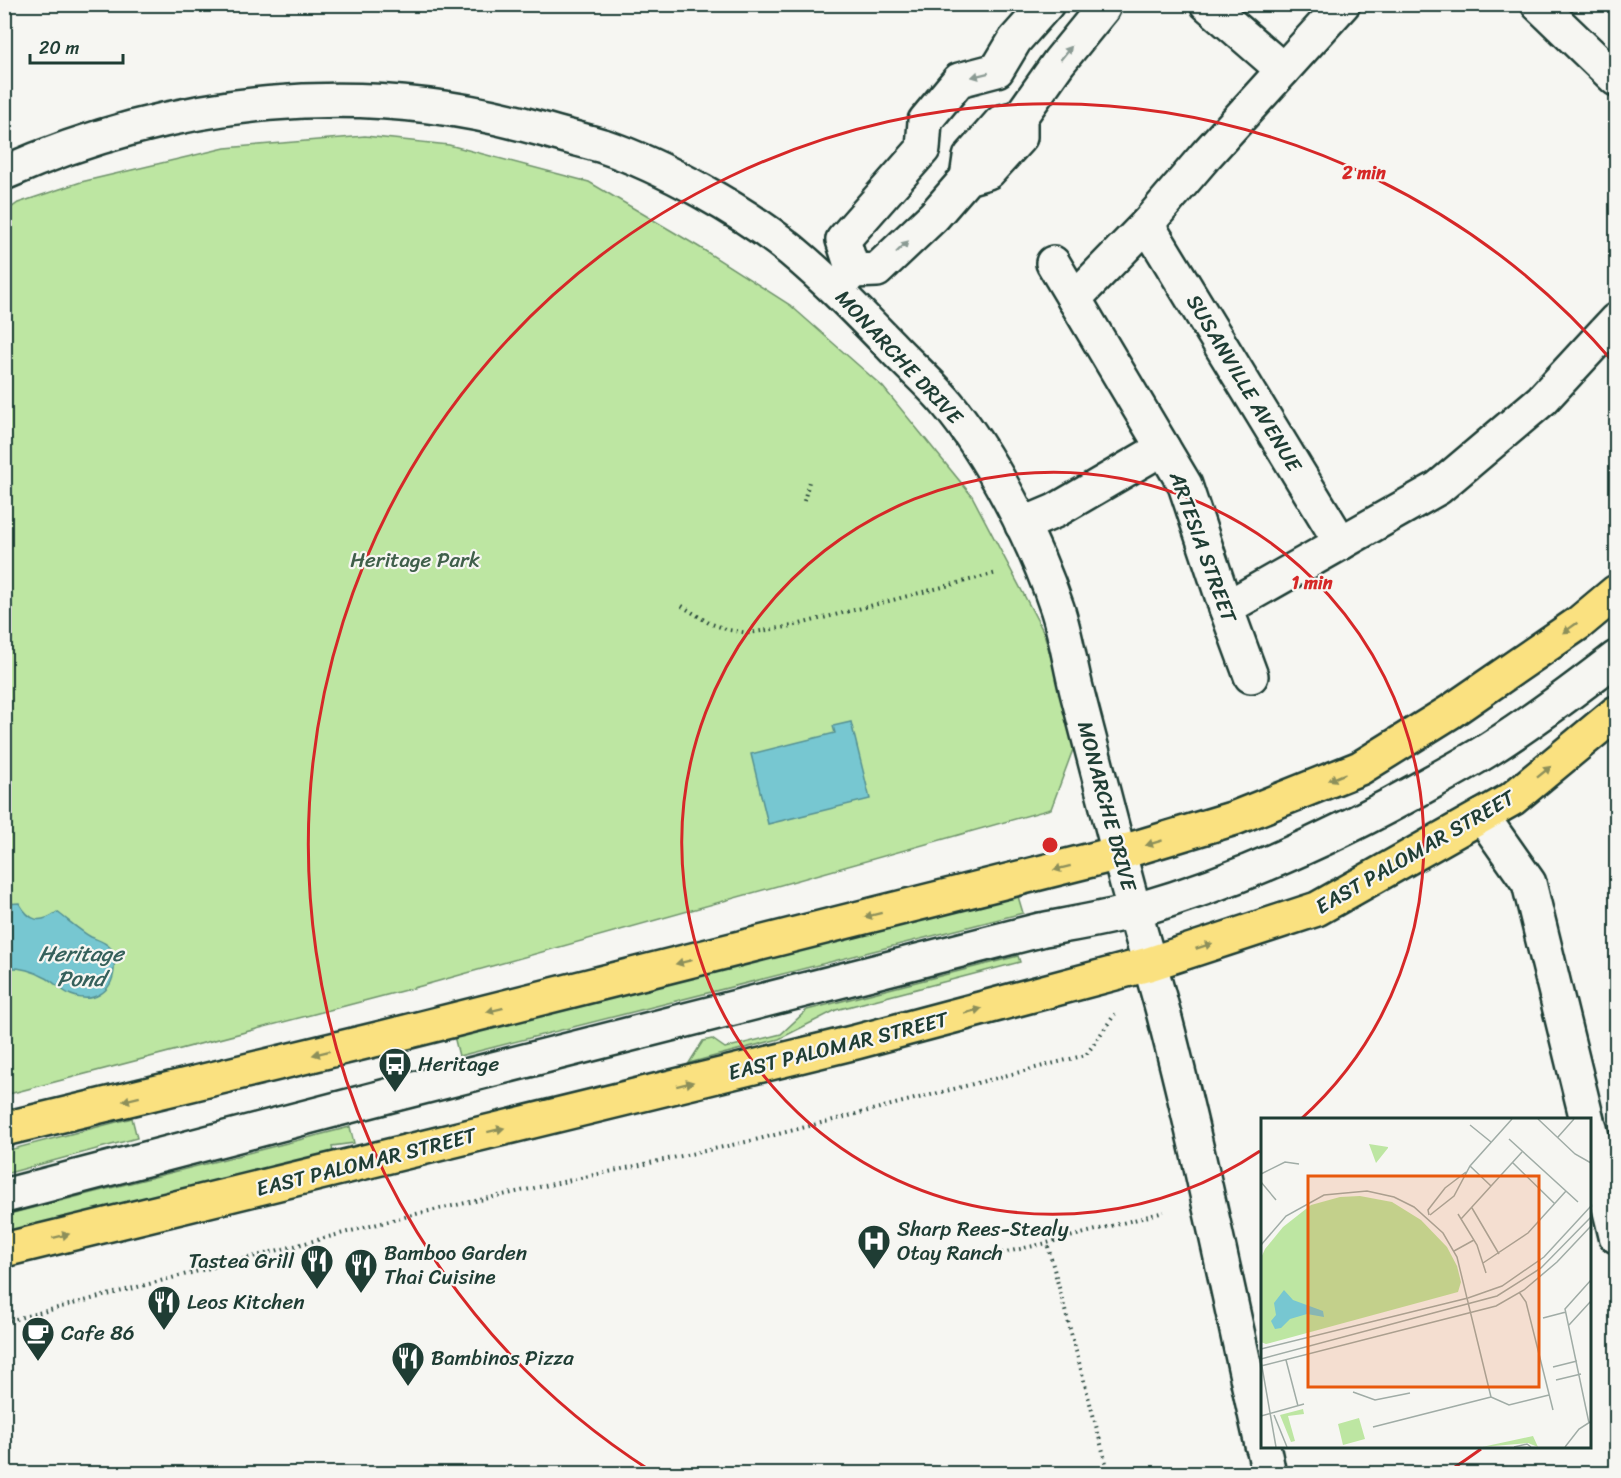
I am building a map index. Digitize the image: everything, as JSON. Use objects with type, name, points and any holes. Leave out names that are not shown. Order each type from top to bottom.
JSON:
[{"type":"main road","points":[[4,1129],[389,1036],[1119,853],[1235,818],[1360,768],[1450,712],[1579,622],[1617,592]]},
{"type":"main road","name":"EAST PALOMAR STREET","points":[[4,1250],[856,1042],[1149,964],[1317,909],[1512,799],[1617,713]]},
{"type":"street","points":[[1047,4],[1015,40],[996,70],[959,80],[925,121],[922,149],[843,240],[844,280],[877,270],[934,216],[964,181],[988,172],[1020,137],[1020,117],[1059,62],[1103,8],[1103,4]]},
{"type":"street","points":[[1207,4],[1283,70]]},
{"type":"street","points":[[1074,299],[1148,224],[1206,155],[1343,4]]},
{"type":"street","points":[[1538,4],[1617,79]]},
{"type":"street","points":[[1006,56],[1042,86]]},
{"type":"street","name":"MONARCHE DRIVE","points":[[4,173],[50,153],[110,133],[185,115],[261,103],[333,99],[410,103],[495,117],[605,147],[649,166],[745,218],[786,246],[844,280],[944,400],[970,435],[1022,525],[1059,612],[1076,688],[1119,853],[1164,1013],[1261,1437]]},
{"type":"street","points":[[922,149],[964,181]]},
{"type":"street","name":"SUSANVILLE AVENUE","points":[[1148,224],[1341,543]]},
{"type":"street","name":"ARTESIA STREET","points":[[1053,263],[1185,485],[1251,676]]},
{"type":"street","points":[[1226,608],[1438,488],[1542,400],[1617,320]]},
{"type":"street","points":[[1022,525],[1055,511],[1163,448]]},
{"type":"street","points":[[4,1196],[1005,939],[1134,910],[1238,875],[1323,839],[1403,798],[1489,750],[1555,705],[1617,658]]},
{"type":"street","points":[[1482,816],[1528,883],[1587,1118]]},
{"type":"street","points":[[1591,1132],[1617,1236]]},
{"type":"street","name":"MONARCHE DRIVE","points":[[1263,1448],[1269,1473]]},
{"type":"path","points":[[804,501],[810,478]]},
{"type":"path","points":[[682,606],[709,622],[729,630],[749,633],[792,626],[996,573]]},
{"type":"path","points":[[4,1322],[420,1213],[755,1140],[1086,1055],[1115,1014]]},
{"type":"path","points":[[984,1257],[1164,1212]]},
{"type":"path","points":[[1047,1243],[1109,1473]]},
{"type":"green space","name":"Heritage Park","points":[[365,136],[449,145],[589,182],[699,247],[790,305],[883,387],[972,496],[1044,633],[1075,744],[1051,809],[421,986],[5,1095],[4,213],[18,203],[81,182],[225,148]]},
{"type":"green space","points":[[1017,893],[1023,913],[459,1056],[454,1036]]},
{"type":"green space","points":[[1018,956],[1020,962],[836,1010],[779,1039],[689,1063],[703,1041],[712,1039],[725,1048],[781,1034],[807,1010]]},
{"type":"green space","points":[[132,1118],[137,1138],[5,1174],[5,1151]]},
{"type":"green space","points":[[350,1127],[354,1143],[332,1146],[333,1152],[5,1235],[5,1215]]},
{"type":"water","points":[[851,722],[870,799],[768,824],[751,754],[835,733],[833,726]]},
{"type":"water","name":"Heritage Pond","points":[[19,903],[27,914],[36,919],[51,916],[57,912],[91,937],[109,946],[114,956],[114,970],[105,990],[93,997],[79,997],[67,993],[34,972],[5,968],[5,904]]},
{"type":"place","name":"Heritage","points":[[395,1093]]},
{"type":"place","name":"Sharp Rees-Stealy Otay Ranch","points":[[874,1270]]},
{"type":"place","name":"Tastea Grill","points":[[317,1290]]},
{"type":"place","name":"Bamboo Garden Thai Cuisine","points":[[361,1294]]},
{"type":"place","name":"Leos Kitchen","points":[[164,1331]]},
{"type":"place","name":"Cafe 86","points":[[38,1362]]},
{"type":"place","name":"Bambinos Pizza","points":[[408,1387]]}]
